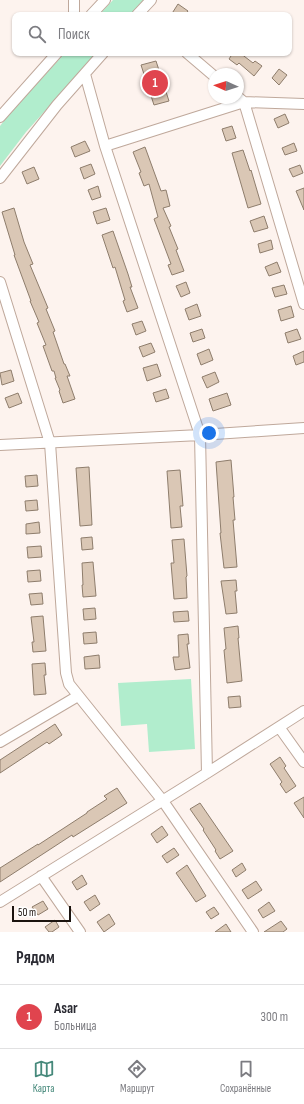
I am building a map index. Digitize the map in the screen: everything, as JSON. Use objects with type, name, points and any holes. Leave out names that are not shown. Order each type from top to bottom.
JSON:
[{"type":"street","points":[[74,0],[74,12]]},
{"type":"street","points":[[94,12],[105,0]]},
{"type":"street","points":[[141,12],[151,0]]},
{"type":"street","points":[[0,118],[54,56]]},
{"type":"street","points":[[0,178],[57,105],[100,56]]},
{"type":"street","points":[[190,56],[208,71]]},
{"type":"street","points":[[85,74],[105,146],[200,435],[207,773]]},
{"type":"street","points":[[244,99],[304,104]]},
{"type":"street","points":[[105,146],[227,104]]},
{"type":"street","points":[[243,104],[304,304]]},
{"type":"street","points":[[0,282],[50,443],[66,673],[69,684],[163,800],[253,932]]},
{"type":"street","points":[[0,445],[304,428]]},
{"type":"street","points":[[0,742],[78,696]]},
{"type":"street","points":[[0,902],[207,773],[304,710]]},
{"type":"street","points":[[279,727],[304,762]]},
{"type":"street","points":[[42,876],[80,932]]},
{"type":"green space","points":[[113,0],[145,0],[135,12],[102,12]]},
{"type":"green space","points":[[62,56],[94,56],[26,132],[0,166],[0,126]]},
{"type":"green space","points":[[191,679],[195,749],[149,752],[147,724],[121,726],[118,683]]},
{"type":"building","points":[[178,4],[188,11],[187,12],[173,12]]},
{"type":"building","points":[[231,56],[244,56],[253,63],[255,61],[262,66],[254,76],[239,63],[237,65],[229,59]]},
{"type":"building","points":[[156,61],[169,101],[154,105],[141,65]]},
{"type":"building","points":[[279,69],[287,75],[279,85],[272,78]]},
{"type":"building","points":[[285,114],[289,123],[278,128],[274,119]]},
{"type":"building","points":[[232,126],[236,138],[226,141],[222,129]]},
{"type":"building","points":[[85,141],[90,151],[75,157],[71,147]]},
{"type":"building","points":[[294,143],[297,151],[285,155],[282,148]]},
{"type":"building","points":[[145,147],[161,191],[166,190],[170,206],[163,208],[171,226],[169,227],[178,249],[176,250],[184,271],[172,275],[168,265],[171,264],[154,219],[158,217],[149,184],[144,186],[139,173],[141,172],[133,152]]},
{"type":"building","points":[[243,150],[250,171],[251,170],[261,204],[248,208],[232,153]]},
{"type":"building","points":[[91,164],[95,174],[84,179],[80,168]]},
{"type":"building","points":[[300,165],[303,173],[293,177],[289,169]]},
{"type":"building","points":[[34,167],[39,179],[27,184],[22,172]]},
{"type":"building","points":[[98,186],[101,197],[92,200],[88,190]]},
{"type":"building","points":[[304,188],[304,210],[296,191]]},
{"type":"building","points":[[14,208],[24,242],[33,264],[30,265],[48,308],[46,309],[55,331],[53,332],[64,364],[70,376],[67,376],[75,399],[63,403],[54,371],[52,371],[43,346],[46,345],[37,323],[39,322],[14,255],[2,212]]},
{"type":"building","points":[[106,208],[110,220],[97,224],[93,212]]},
{"type":"building","points":[[264,216],[268,228],[254,232],[250,221]]},
{"type":"building","points":[[113,231],[138,308],[127,312],[115,267],[113,268],[102,235]]},
{"type":"building","points":[[271,240],[273,249],[260,253],[258,244]]},
{"type":"building","points":[[277,262],[281,272],[269,276],[265,267]]},
{"type":"building","points":[[186,282],[190,293],[181,297],[176,286]]},
{"type":"building","points":[[284,285],[287,294],[275,297],[272,288]]},
{"type":"building","points":[[197,304],[201,316],[189,320],[185,309]]},
{"type":"building","points":[[291,306],[294,317],[281,321],[278,310]]},
{"type":"building","points":[[142,321],[146,331],[136,335],[132,324]]},
{"type":"building","points":[[202,329],[205,338],[193,342],[190,333]]},
{"type":"building","points":[[297,329],[301,339],[288,343],[285,333]]},
{"type":"building","points":[[151,343],[155,352],[143,357],[139,347]]},
{"type":"building","points":[[209,349],[213,360],[201,365],[197,354]]},
{"type":"building","points":[[304,351],[304,362],[296,365],[293,356]]},
{"type":"building","points":[[157,364],[161,376],[147,381],[143,368]]},
{"type":"building","points":[[11,370],[14,381],[2,385],[0,373]]},
{"type":"building","points":[[215,372],[219,382],[207,388],[202,377]]},
{"type":"building","points":[[166,389],[169,398],[156,402],[153,393]]},
{"type":"building","points":[[18,393],[22,403],[9,408],[5,398]]},
{"type":"building","points":[[227,393],[231,405],[213,411],[209,399]]},
{"type":"building","points":[[231,460],[235,520],[233,520],[237,567],[224,568],[220,533],[216,462]]},
{"type":"building","points":[[89,467],[92,525],[80,526],[76,468]]},
{"type":"building","points":[[180,470],[183,506],[180,506],[182,527],[171,528],[167,471]]},
{"type":"building","points":[[37,475],[38,486],[26,487],[25,476]]},
{"type":"building","points":[[37,500],[38,510],[26,511],[25,501]]},
{"type":"building","points":[[39,522],[40,533],[26,534],[26,524]]},
{"type":"building","points":[[92,537],[93,549],[82,550],[81,538]]},
{"type":"building","points":[[184,539],[187,598],[174,599],[171,563],[174,563],[172,540]]},
{"type":"building","points":[[41,546],[42,557],[28,558],[27,547]]},
{"type":"building","points":[[93,562],[96,596],[83,597],[82,563]]},
{"type":"building","points":[[40,570],[41,581],[28,582],[27,571]]},
{"type":"building","points":[[236,580],[237,591],[235,591],[237,613],[226,614],[221,581]]},
{"type":"building","points":[[42,593],[43,604],[31,605],[29,594]]},
{"type":"building","points":[[95,608],[96,619],[84,620],[83,609]]},
{"type":"building","points":[[188,611],[189,621],[174,622],[173,612]]},
{"type":"building","points":[[43,616],[46,651],[33,652],[32,642],[34,642],[31,617]]},
{"type":"building","points":[[238,626],[242,681],[227,683],[224,628]]},
{"type":"building","points":[[96,632],[97,643],[84,644],[83,633]]},
{"type":"building","points":[[188,634],[189,644],[187,644],[190,668],[175,670],[173,657],[179,657],[178,635]]},
{"type":"building","points":[[99,655],[100,668],[85,669],[84,657]]},
{"type":"building","points":[[45,663],[46,675],[44,675],[46,694],[34,695],[32,664]]},
{"type":"building","points":[[240,696],[241,707],[229,708],[228,697]]},
{"type":"building","points":[[55,724],[62,735],[49,744],[47,742],[0,773],[0,760]]},
{"type":"building","points":[[280,757],[286,766],[284,768],[296,786],[286,793],[280,784],[282,782],[270,764]]},
{"type":"building","points":[[117,788],[127,803],[73,837],[72,835],[0,882],[0,868],[87,813],[107,799],[104,796]]},
{"type":"building","points":[[304,797],[304,818],[294,803]]},
{"type":"building","points":[[200,803],[233,851],[220,859],[203,830],[204,829],[190,809]]},
{"type":"building","points":[[162,826],[168,835],[157,843],[151,834]]},
{"type":"building","points":[[174,848],[179,855],[167,863],[162,856]]},
{"type":"building","points":[[242,863],[246,870],[236,877],[232,870]]},
{"type":"building","points":[[187,865],[206,896],[196,902],[176,873]]},
{"type":"building","points":[[82,875],[87,884],[77,890],[72,882]]},
{"type":"building","points":[[256,881],[262,890],[248,899],[242,890]]},
{"type":"building","points":[[95,895],[100,904],[90,911],[84,902]]},
{"type":"building","points":[[43,901],[48,909],[38,915],[32,907]]},
{"type":"building","points":[[269,902],[275,911],[263,918],[258,910]]},
{"type":"building","points":[[214,907],[219,914],[211,919],[206,912]]},
{"type":"building","points":[[109,914],[115,924],[104,932],[97,922]]},
{"type":"building","points":[[55,920],[59,927],[52,932],[49,932],[45,927]]},
{"type":"building","points":[[281,921],[287,929],[283,932],[264,932]]},
{"type":"building","points":[[226,924],[231,932],[215,932]]},
{"type":"place","name":"Asar","points":[[155,83]]}]
